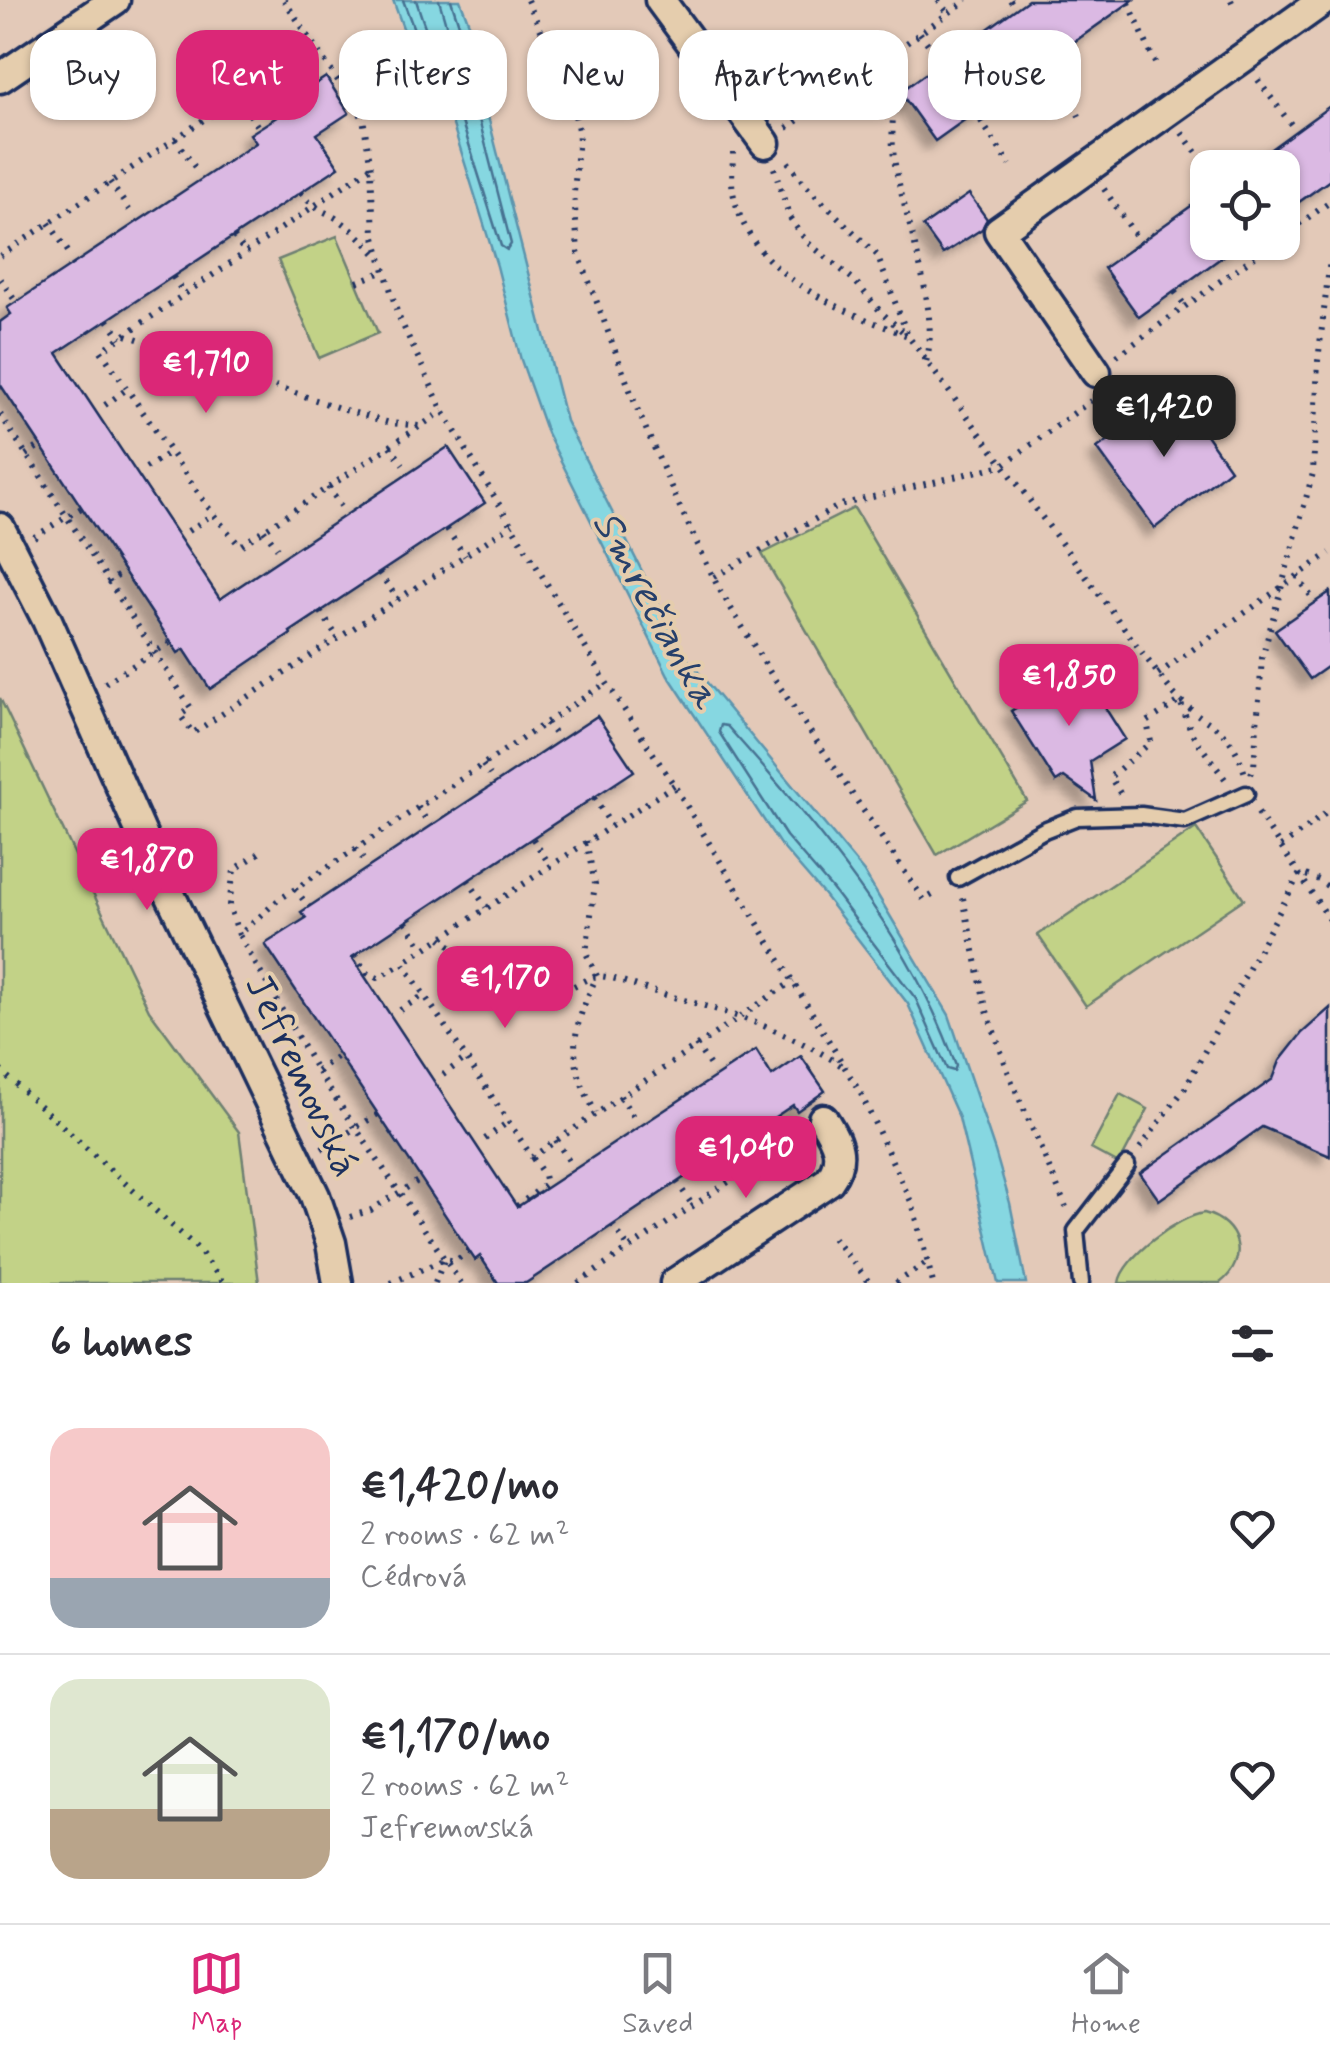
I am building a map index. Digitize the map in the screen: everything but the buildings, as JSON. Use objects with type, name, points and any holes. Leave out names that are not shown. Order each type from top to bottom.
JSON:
[{"type":"street","points":[[0,78],[115,0]]},
{"type":"street","points":[[660,0],[683,30]]},
{"type":"street","points":[[1094,386],[999,231],[1324,0]]},
{"type":"street","points":[[749,120],[765,143]]},
{"type":"street","name":"Jefremovská","points":[[5,538],[297,1158],[325,1226],[338,1283]]},
{"type":"street","points":[[675,1283],[830,1180],[838,1168],[840,1152],[822,1119]]},
{"type":"lane","points":[[958,878],[1044,830],[1077,817],[1134,815],[1185,821],[1246,788]]},
{"type":"lane","points":[[1082,1283],[1076,1231],[1127,1165]]},
{"type":"path","points":[[284,0],[304,30]]},
{"type":"path","points":[[528,0],[572,95],[580,135],[574,193],[578,252],[636,406],[714,577],[771,674],[924,900],[958,878],[992,1026],[1076,1231]]},
{"type":"path","points":[[938,0],[948,14]]},
{"type":"path","points":[[908,42],[967,0]]},
{"type":"path","points":[[1010,0],[1016,8]]},
{"type":"path","points":[[1129,2],[1154,63]]},
{"type":"path","points":[[920,33],[928,44]]},
{"type":"path","points":[[319,53],[363,118],[371,168],[374,234],[381,260],[398,315],[443,411],[861,1094],[913,1206],[933,1283]]},
{"type":"path","points":[[1242,59],[1296,131]]},
{"type":"path","points":[[1167,112],[1194,150]]},
{"type":"path","points":[[0,256],[204,120]]},
{"type":"path","points":[[254,120],[259,128]]},
{"type":"path","points":[[735,120],[733,190],[744,224],[764,254],[789,281],[856,316],[908,336]]},
{"type":"path","points":[[765,143],[798,120]]},
{"type":"path","points":[[893,120],[894,158],[916,247],[932,343],[926,362]]},
{"type":"path","points":[[980,120],[1010,165]]},
{"type":"path","points":[[175,139],[196,170]]},
{"type":"path","points":[[765,143],[790,218],[807,242],[854,280],[880,312],[908,336]]},
{"type":"path","points":[[765,143],[788,161],[807,187],[876,256],[908,336],[926,362],[1158,674],[1180,701],[1224,730],[1238,753],[1246,788],[1330,920]]},
{"type":"path","points":[[371,168],[102,351],[213,514],[240,546],[443,411]]},
{"type":"path","points":[[1089,168],[1140,242]]},
{"type":"path","points":[[110,182],[132,214]]},
{"type":"path","points":[[301,192],[313,208],[360,235],[381,260]]},
{"type":"path","points":[[1300,223],[1330,202]]},
{"type":"path","points":[[49,223],[69,253]]},
{"type":"path","points":[[234,237],[246,253]]},
{"type":"path","points":[[1246,788],[1254,767],[1262,658],[1312,473],[1318,361],[1330,259]]},
{"type":"path","points":[[714,577],[840,505],[1003,465],[1186,306],[1250,260]]},
{"type":"path","points":[[356,282],[384,270]]},
{"type":"path","points":[[173,277],[184,294]]},
{"type":"path","points":[[0,279],[16,302]]},
{"type":"path","points":[[1174,292],[1186,306]]},
{"type":"path","points":[[108,320],[123,336],[345,410],[390,423],[420,426]]},
{"type":"path","points":[[104,405],[128,388]]},
{"type":"path","points":[[0,414],[191,708],[180,714],[193,733],[513,524]]},
{"type":"path","points":[[26,454],[41,445]]},
{"type":"path","points":[[390,446],[403,464]]},
{"type":"path","points":[[146,468],[170,452]]},
{"type":"path","points":[[328,487],[341,506]]},
{"type":"path","points":[[5,538],[67,518],[83,507]]},
{"type":"path","points":[[188,531],[213,514]]},
{"type":"path","points":[[447,528],[465,556]]},
{"type":"path","points":[[264,530],[277,548]]},
{"type":"path","points":[[1158,674],[1330,553]]},
{"type":"path","points":[[107,583],[125,571]]},
{"type":"path","points":[[379,573],[398,599]]},
{"type":"path","points":[[1297,576],[1316,602]]},
{"type":"path","points":[[321,612],[338,638]]},
{"type":"path","points":[[82,697],[171,642]]},
{"type":"path","points":[[239,935],[295,889],[606,682]]},
{"type":"path","points":[[1180,701],[1192,734],[1227,782],[1246,788]]},
{"type":"path","points":[[1134,815],[1110,778],[1151,742],[1147,722],[1180,701]]},
{"type":"path","points":[[546,722],[554,733]]},
{"type":"path","points":[[483,764],[490,775]]},
{"type":"path","points":[[355,955],[373,977],[383,976],[674,785]]},
{"type":"path","points":[[594,798],[611,825]]},
{"type":"path","points":[[418,808],[426,818]]},
{"type":"path","points":[[1280,847],[1330,810]]},
{"type":"path","points":[[533,838],[550,865]]},
{"type":"path","points":[[586,841],[595,884],[586,952],[597,976],[577,1024],[573,1051],[580,1086],[596,1113]]},
{"type":"path","points":[[356,849],[363,859]]},
{"type":"path","points":[[261,852],[234,870],[229,905],[239,935],[318,1071],[460,1283]]},
{"type":"path","points":[[1300,873],[1330,888]]},
{"type":"path","points":[[1127,1165],[1185,1088],[1300,873]]},
{"type":"path","points":[[468,880],[486,908]]},
{"type":"path","points":[[295,889],[309,907]]},
{"type":"path","points":[[406,922],[424,948]]},
{"type":"path","points":[[440,938],[462,956],[527,986],[567,989],[597,976],[740,1015],[814,1047],[847,1070]]},
{"type":"path","points":[[403,963],[544,1175],[546,1184],[517,1206]]},
{"type":"path","points":[[532,1156],[793,981]]},
{"type":"path","points":[[400,1010],[424,995]]},
{"type":"path","points":[[696,1046],[711,1067]]},
{"type":"path","points":[[318,1071],[339,1055]]},
{"type":"path","points":[[443,1074],[466,1058]]},
{"type":"path","points":[[0,1070],[198,1249],[224,1283]]},
{"type":"path","points":[[578,1283],[861,1094]]},
{"type":"path","points":[[620,1096],[634,1118]]},
{"type":"path","points":[[297,1158],[327,1147],[378,1114]]},
{"type":"path","points":[[484,1138],[508,1122]]},
{"type":"path","points":[[752,1132],[768,1155]]},
{"type":"path","points":[[556,1140],[569,1162]]},
{"type":"path","points":[[325,1226],[371,1210],[421,1179]]},
{"type":"path","points":[[677,1182],[693,1206]]},
{"type":"path","points":[[613,1225],[630,1249]]},
{"type":"path","points":[[833,1238],[870,1283]]},
{"type":"path","points":[[390,1283],[445,1259],[455,1261],[469,1251]]},
{"type":"path","points":[[436,1283],[445,1259]]},
{"type":"path","points":[[896,1283],[928,1262]]},
{"type":"green space","points":[[337,236],[378,333],[319,358],[278,260]]},
{"type":"green space","points":[[854,508],[1027,801],[937,855],[762,554]]},
{"type":"green space","points":[[0,698],[149,1010],[239,1132],[259,1283],[0,1283]]},
{"type":"green space","points":[[1196,828],[1244,899],[1086,1006],[1038,935]]},
{"type":"green space","points":[[1120,1094],[1148,1109],[1119,1164],[1091,1149]]},
{"type":"green space","points":[[1204,1213],[1226,1224],[1237,1243],[1235,1264],[1220,1283],[1119,1283],[1130,1262],[1153,1240]]},
{"type":"water","points":[[393,0],[460,0],[471,30],[404,30]]},
{"type":"water","name":"Smrečianka","points":[[451,120],[489,120],[566,421],[685,656],[864,872],[949,1015],[1010,1203],[1026,1283],[998,1283],[959,1118],[908,1004],[779,843],[668,675],[547,433],[521,360],[497,266]]}]
